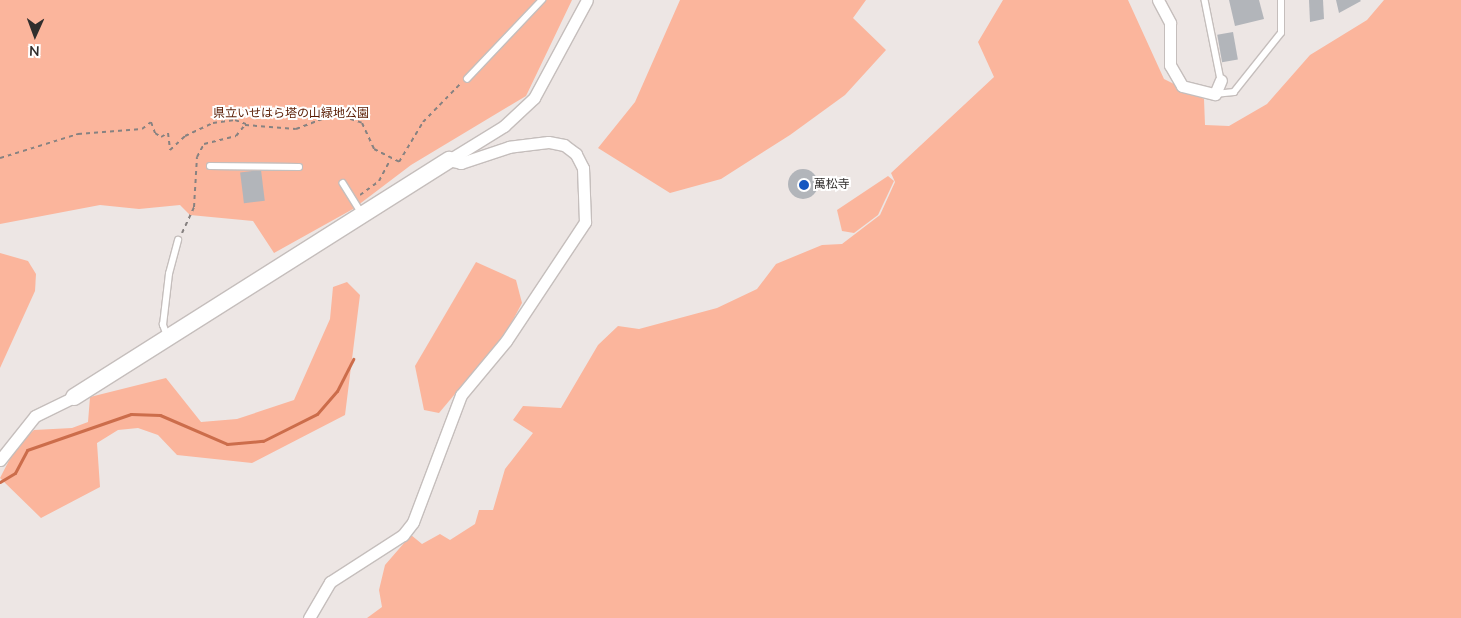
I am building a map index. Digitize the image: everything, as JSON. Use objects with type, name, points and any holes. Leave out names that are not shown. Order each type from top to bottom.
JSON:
[{"type":"street","points":[[0,460],[35,416],[74,397],[504,126],[534,98],[586,0]]},
{"type":"street","points":[[1158,0],[1170,23],[1174,75],[1182,86],[1215,94],[1221,80]]},
{"type":"street","points":[[309,618],[330,582],[402,535],[413,522],[461,395],[506,341],[585,222],[583,168],[576,154],[564,145],[548,142],[509,147],[461,163],[449,160]]},
{"type":"lane","points":[[467,79],[542,0]]},
{"type":"lane","points":[[1205,0],[1221,80]]},
{"type":"lane","points":[[1215,94],[1234,92],[1281,33],[1281,0]]},
{"type":"lane","points":[[210,166],[299,167]]},
{"type":"lane","points":[[343,183],[363,215]]},
{"type":"lane","points":[[168,337],[164,316],[178,240]]},
{"type":"path","points":[[0,158],[78,134],[142,129],[151,122],[155,133],[162,137],[168,134],[170,150],[185,136],[213,123],[235,120],[249,125],[296,129],[326,115],[345,116],[362,123],[374,149],[390,160],[399,162],[423,122],[467,79]]},
{"type":"path","points":[[178,240],[194,207],[199,149],[236,136],[249,125]]},
{"type":"path","points":[[363,193],[380,182],[390,160]]},
{"type":"green space","name":"県立いせはら塔の山緑地公園","points":[[0,0],[572,0],[526,96],[411,165],[353,209],[274,253],[253,221],[190,215],[180,205],[139,209],[100,205],[0,224]]},
{"type":"green space","points":[[680,0],[866,0],[853,18],[886,50],[845,95],[790,135],[721,179],[670,193],[598,148],[635,102]]},
{"type":"green space","points":[[1003,0],[1128,0],[1164,79],[1204,99],[1205,125],[1229,126],[1267,104],[1310,55],[1367,20],[1384,0],[1461,0],[1461,618],[367,618],[382,607],[379,590],[385,565],[411,535],[422,544],[440,534],[450,540],[475,524],[479,510],[493,510],[505,469],[533,433],[513,420],[523,406],[561,408],[598,345],[618,326],[639,329],[717,308],[757,289],[776,264],[822,245],[842,244],[880,215],[895,182],[891,173],[994,77],[978,42]]},
{"type":"green space","points":[[888,176],[894,181],[878,215],[854,233],[842,231],[837,210]]},
{"type":"green space","points":[[0,253],[28,261],[36,274],[35,291],[0,368]]},
{"type":"green space","points":[[476,262],[516,280],[522,303],[506,333],[439,413],[424,410],[415,366]]},
{"type":"green space","points":[[347,282],[360,295],[345,415],[252,463],[177,455],[158,435],[138,428],[118,430],[97,443],[100,487],[41,518],[0,478],[17,445],[34,430],[72,428],[88,422],[90,397],[166,378],[201,422],[237,419],[294,400],[330,319],[333,287]]},
{"type":"building","points":[[1229,0],[1259,0],[1264,19],[1235,26]]},
{"type":"building","points":[[1309,0],[1323,0],[1324,19],[1310,22]]},
{"type":"building","points":[[1336,0],[1360,0],[1361,1],[1339,13]]},
{"type":"building","points":[[1233,32],[1238,60],[1222,62],[1217,35]]},
{"type":"building","points":[[803,169],[809,170],[817,178],[817,190],[809,198],[803,199],[797,198],[789,190],[788,184],[789,178],[797,170]]},
{"type":"building","points":[[261,170],[265,201],[244,203],[240,173]]},
{"type":"waterway","points":[[0,482],[15,473],[27,450],[131,414],[160,415],[227,444],[263,441],[317,414],[337,391],[353,359]]},
{"type":"place","name":"萬松寺","points":[[804,185]]}]
